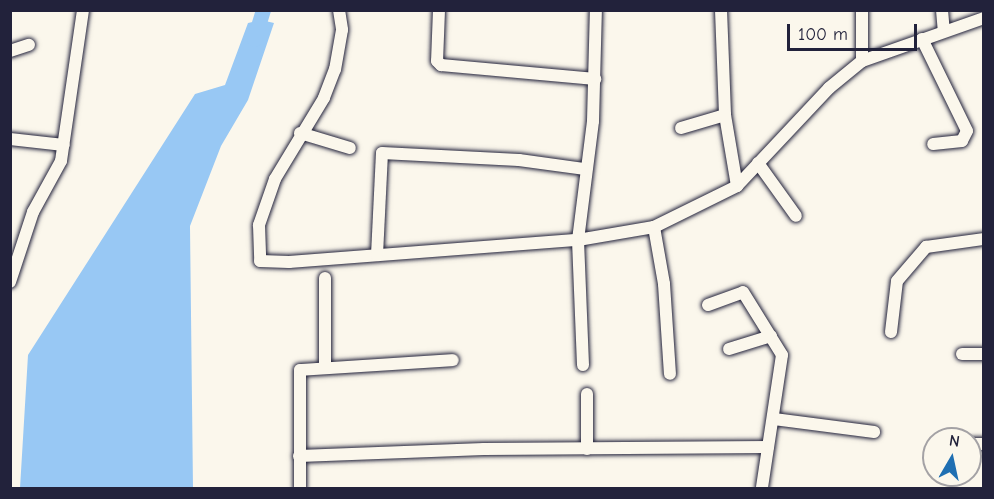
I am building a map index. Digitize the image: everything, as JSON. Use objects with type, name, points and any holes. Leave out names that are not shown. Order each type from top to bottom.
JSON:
[{"type":"street","points":[[10,282],[33,212],[58,171],[64,145],[83,10]]},
{"type":"street","points":[[339,10],[342,30],[335,69],[324,99],[300,132],[265,206],[257,257],[267,262],[578,240],[654,226],[737,186],[829,88],[862,61],[984,18]]},
{"type":"street","points":[[439,10],[437,62],[441,64],[595,79]]},
{"type":"street","points":[[583,364],[578,240],[595,79],[596,10]]},
{"type":"street","points":[[721,10],[725,115],[737,186]]},
{"type":"street","points":[[862,10],[862,61]]},
{"type":"street","points":[[942,10],[944,31]]},
{"type":"street","points":[[922,39],[967,131],[962,141],[933,144]]},
{"type":"street","points":[[10,51],[29,45]]},
{"type":"street","points":[[681,128],[725,115]]},
{"type":"street","points":[[300,132],[350,148]]},
{"type":"street","points":[[10,139],[64,145]]},
{"type":"street","points":[[377,255],[382,153],[519,160],[585,169]]},
{"type":"street","points":[[758,163],[796,216]]},
{"type":"street","points":[[654,226],[664,284],[670,374]]},
{"type":"street","points":[[891,332],[897,281],[926,247],[984,239]]},
{"type":"street","points":[[325,278],[325,368]]},
{"type":"street","points":[[708,305],[742,292],[771,336],[783,361],[762,489]]},
{"type":"street","points":[[729,349],[771,336]]},
{"type":"street","points":[[962,354],[984,354]]},
{"type":"street","points":[[300,489],[298,373],[303,369],[453,360]]},
{"type":"street","points":[[587,394],[587,449]]},
{"type":"street","points":[[774,419],[874,432]]},
{"type":"street","points":[[299,456],[768,447]]},
{"type":"water","points":[[261,20],[274,23],[248,100],[221,146],[190,226],[193,488],[20,488],[28,355],[195,94],[225,85],[248,23]]},
{"type":"waterway","points":[[254,39],[263,10]]}]
